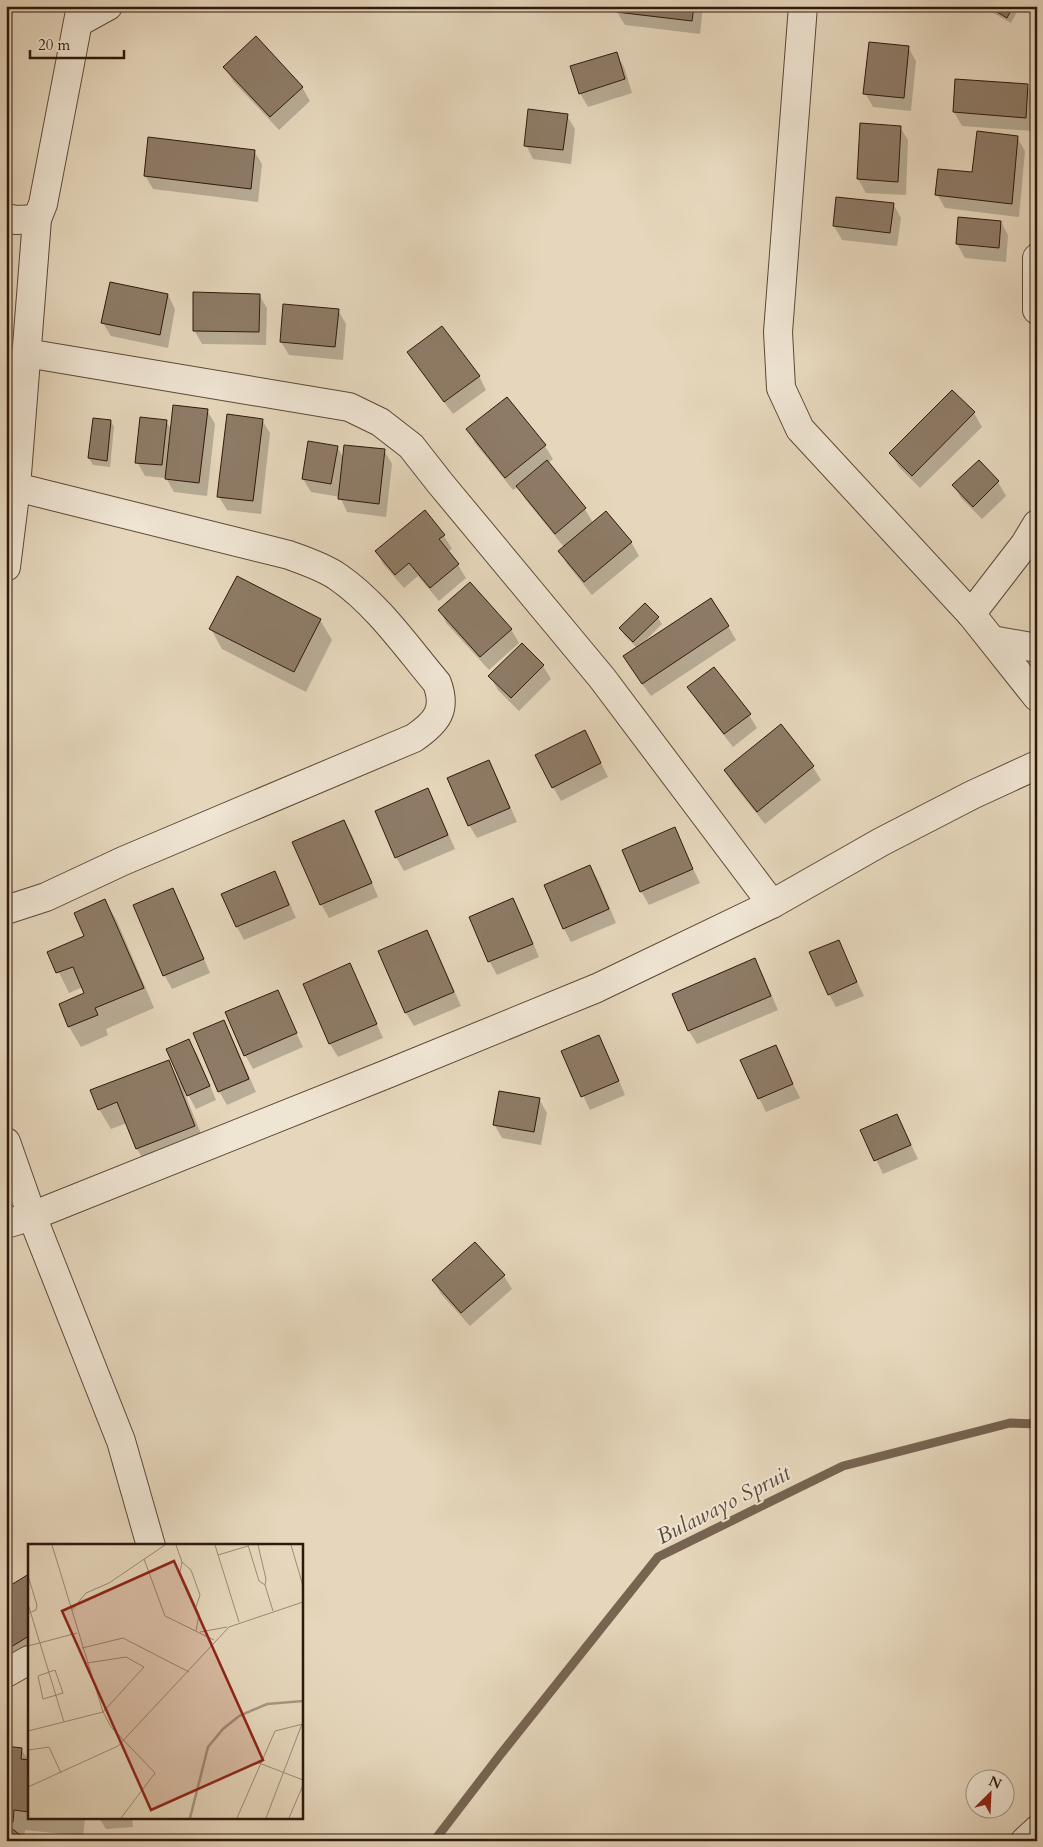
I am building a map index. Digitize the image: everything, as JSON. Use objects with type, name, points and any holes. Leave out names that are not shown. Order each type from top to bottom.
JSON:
[{"type":"street","points":[[6,567],[16,487],[37,219],[43,204],[80,14],[108,6]]},
{"type":"street","points":[[803,6],[778,332],[780,388],[800,429],[971,614],[1037,697]]},
{"type":"street","points":[[6,218],[16,220],[37,219]]},
{"type":"street","points":[[1037,258],[1037,310]]},
{"type":"street","points":[[26,353],[349,407],[380,422],[412,446],[440,483],[602,678],[772,904]]},
{"type":"street","points":[[6,910],[46,897],[123,861],[414,738],[430,727],[440,711],[442,697],[437,683],[368,602],[337,576],[289,555],[16,487]]},
{"type":"street","points":[[971,614],[1025,544],[1037,524]]},
{"type":"street","points":[[992,640],[1037,648]]},
{"type":"street","points":[[19,1220],[387,1074],[597,988],[772,904],[881,842],[972,795],[1037,765]]},
{"type":"street","points":[[6,1142],[19,1220],[121,1441],[150,1544]]},
{"type":"street","points":[[6,1673],[28,1661]]},
{"type":"street","points":[[1025,1841],[1037,1830]]},
{"type":"building","points":[[616,6],[694,6],[692,21],[616,12]]},
{"type":"building","points":[[987,6],[1013,6],[1007,18]]},
{"type":"building","points":[[256,36],[303,87],[270,117],[223,67]]},
{"type":"building","points":[[869,42],[909,46],[904,98],[863,94]]},
{"type":"building","points":[[617,52],[625,79],[579,94],[570,66]]},
{"type":"building","points":[[955,79],[1028,84],[1026,118],[953,112]]},
{"type":"building","points":[[528,109],[568,114],[563,150],[524,146]]},
{"type":"building","points":[[860,123],[901,126],[898,182],[857,179]]},
{"type":"building","points":[[977,131],[1018,136],[1012,204],[935,195],[938,169],[972,172]]},
{"type":"building","points":[[148,137],[255,150],[251,189],[144,176]]},
{"type":"building","points":[[836,197],[894,203],[890,233],[833,226]]},
{"type":"building","points":[[958,217],[1001,221],[999,248],[956,244]]},
{"type":"building","points":[[110,282],[168,294],[160,335],[101,323]]},
{"type":"building","points":[[193,292],[260,294],[259,332],[193,331]]},
{"type":"building","points":[[283,304],[339,309],[335,347],[280,342]]},
{"type":"building","points":[[442,326],[480,376],[444,402],[407,352]]},
{"type":"building","points":[[952,390],[975,412],[912,476],[889,453]]},
{"type":"building","points":[[507,397],[546,445],[505,478],[466,429]]},
{"type":"building","points":[[173,405],[208,409],[199,483],[165,479]]},
{"type":"building","points":[[227,414],[263,419],[253,501],[217,497]]},
{"type":"building","points":[[140,417],[167,420],[162,465],[135,463]]},
{"type":"building","points":[[93,418],[111,420],[107,461],[88,458]]},
{"type":"building","points":[[308,441],[338,446],[331,484],[302,479]]},
{"type":"building","points":[[344,445],[385,449],[379,504],[338,499]]},
{"type":"building","points":[[547,460],[586,508],[555,534],[516,486]]},
{"type":"building","points":[[979,460],[999,481],[973,507],[952,485]]},
{"type":"building","points":[[425,510],[445,535],[439,539],[459,564],[430,588],[409,563],[395,575],[375,551]]},
{"type":"building","points":[[606,511],[632,542],[584,582],[558,551]]},
{"type":"building","points":[[237,576],[321,619],[294,672],[209,629]]},
{"type":"building","points":[[470,582],[512,629],[480,657],[438,610]]},
{"type":"building","points":[[711,598],[729,626],[642,684],[623,656]]},
{"type":"building","points":[[645,603],[659,617],[633,642],[619,628]]},
{"type":"building","points":[[522,643],[544,665],[511,698],[488,676]]},
{"type":"building","points":[[714,667],[751,714],[724,734],[687,687]]},
{"type":"building","points":[[781,724],[814,766],[757,812],[724,770]]},
{"type":"building","points":[[585,730],[601,763],[552,788],[535,755]]},
{"type":"building","points":[[489,760],[510,808],[468,826],[447,778]]},
{"type":"building","points":[[428,788],[448,835],[395,858],[375,811]]},
{"type":"building","points":[[344,820],[372,883],[320,905],[292,842]]},
{"type":"building","points":[[675,827],[693,869],[640,892],[622,850]]},
{"type":"building","points":[[590,865],[609,909],[563,929],[544,885]]},
{"type":"building","points":[[275,871],[289,905],[236,927],[221,894]]},
{"type":"building","points":[[173,888],[204,959],[163,976],[133,905]]},
{"type":"building","points":[[513,898],[533,944],[488,962],[469,917]]},
{"type":"building","points":[[105,899],[144,988],[95,1008],[98,1015],[68,1027],[59,1004],[84,993],[73,967],[56,973],[47,952],[84,936],[74,913]]},
{"type":"building","points":[[427,930],[454,992],[405,1013],[378,951]]},
{"type":"building","points":[[839,940],[857,982],[828,995],[809,952]]},
{"type":"building","points":[[755,958],[771,996],[688,1031],[672,994]]},
{"type":"building","points":[[350,963],[377,1024],[329,1044],[303,984]]},
{"type":"building","points":[[278,990],[297,1033],[244,1056],[225,1012]]},
{"type":"building","points":[[224,1020],[249,1079],[218,1092],[193,1033]]},
{"type":"building","points":[[599,1035],[619,1081],[581,1097],[561,1051]]},
{"type":"building","points":[[189,1039],[210,1086],[187,1096],[166,1049]]},
{"type":"building","points":[[776,1045],[793,1084],[758,1099],[740,1060]]},
{"type":"building","points":[[169,1060],[195,1126],[136,1149],[117,1102],[98,1110],[90,1090]]},
{"type":"building","points":[[499,1091],[540,1098],[534,1132],[493,1125]]},
{"type":"building","points":[[897,1114],[911,1145],[874,1161],[860,1130]]},
{"type":"building","points":[[475,1242],[505,1275],[461,1313],[432,1280]]},
{"type":"building","points":[[28,1575],[28,1637],[6,1650],[6,1588]]},
{"type":"building","points":[[6,1746],[22,1748],[21,1759],[28,1760],[28,1812],[14,1810],[13,1822],[6,1822]]},
{"type":"building","points":[[10,1827],[28,1841],[6,1841],[6,1832]]},
{"type":"waterway","name":"Bulawayo Spruit","points":[[434,1841],[658,1557],[843,1466],[1010,1423],[1037,1424]]}]
